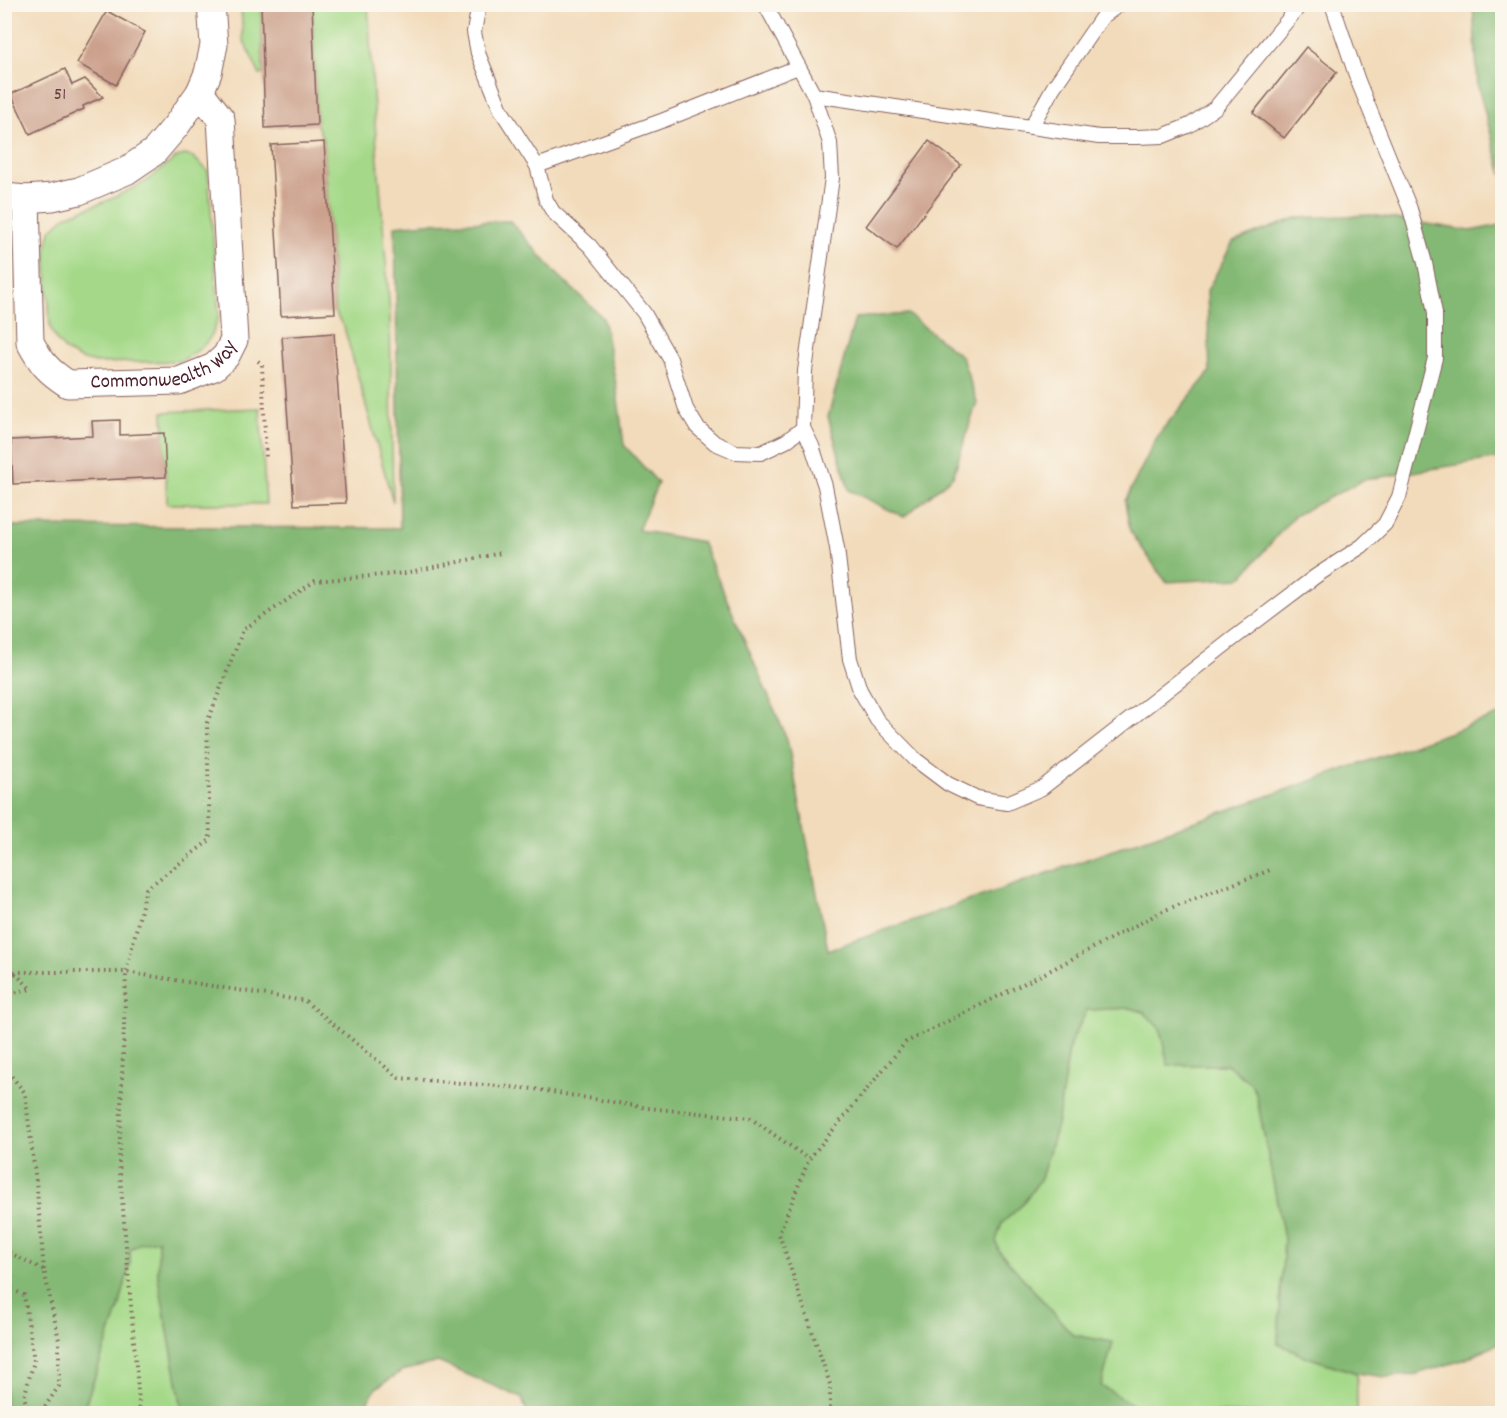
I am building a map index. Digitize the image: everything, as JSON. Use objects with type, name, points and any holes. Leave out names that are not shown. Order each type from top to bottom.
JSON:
[{"type":"street","name":"Commonwealth Way","points":[[200,92],[221,119],[234,340],[226,356],[214,367],[179,381],[68,384],[54,375],[40,361],[30,342],[15,198],[52,197],[79,191],[126,171],[154,152],[200,92],[208,72],[214,45],[211,4]]},
{"type":"lane","points":[[482,4],[478,10],[474,32],[478,53],[501,110],[537,166],[546,200],[553,212],[590,246],[644,313],[670,359],[686,409],[697,427],[715,443],[736,452],[761,453],[786,441],[803,428]]},
{"type":"lane","points":[[765,4],[814,95],[830,143],[832,178],[805,371],[803,428],[812,446],[825,486],[837,548],[850,659],[860,690],[877,720],[916,760],[948,784],[977,798],[1007,803],[1042,788],[1230,641],[1316,576],[1362,546],[1385,524],[1398,497],[1435,358],[1435,313],[1410,209],[1358,81],[1332,4]]},
{"type":"lane","points":[[1030,127],[1053,88],[1102,17],[1120,4]]},
{"type":"lane","points":[[814,95],[1099,137],[1163,136],[1190,125],[1216,107],[1301,4]]},
{"type":"lane","points":[[537,166],[664,120],[798,67]]},
{"type":"path","points":[[234,340],[262,364],[266,459]]},
{"type":"path","points":[[140,1413],[119,1162],[126,972],[146,889],[210,840],[207,723],[243,630],[315,581],[405,573],[501,553]]},
{"type":"path","points":[[830,1413],[830,1384],[780,1234],[809,1159],[906,1042],[1165,910],[1274,869]]},
{"type":"path","points":[[4,972],[126,972],[304,1001],[399,1078],[534,1089],[648,1108],[750,1118],[809,1159]]},
{"type":"path","points":[[4,995],[31,989],[14,972]]},
{"type":"path","points":[[4,1067],[25,1094],[44,1270],[59,1340],[59,1386],[40,1413]]},
{"type":"path","points":[[4,1250],[44,1270]]},
{"type":"path","points":[[4,1306],[8,1287],[24,1295],[34,1361],[24,1397],[30,1413]]},
{"type":"green space","points":[[261,5],[263,74],[260,75],[243,39],[241,7]]},
{"type":"green space","points":[[312,5],[368,5],[390,314],[393,502],[344,327],[335,313],[324,142],[317,125]]},
{"type":"green space","points":[[1473,5],[1502,5],[1502,175],[1478,87]]},
{"type":"green space","points":[[185,155],[193,157],[208,171],[219,315],[213,332],[202,346],[180,361],[96,363],[80,359],[66,351],[57,341],[50,327],[46,250],[51,230],[66,216],[109,200],[145,182],[177,157]]},
{"type":"green space","points":[[1372,215],[1470,231],[1502,225],[1502,481],[1499,458],[1363,480],[1294,516],[1241,578],[1166,582],[1130,531],[1125,501],[1158,435],[1210,372],[1207,291],[1233,242],[1296,218]]},
{"type":"green space","points":[[510,221],[554,271],[603,318],[616,384],[624,445],[658,483],[638,530],[702,542],[787,739],[828,950],[1502,714],[1502,1341],[1466,1359],[1413,1375],[1385,1377],[1357,1373],[1301,1355],[1278,1343],[1284,1238],[1256,1093],[1251,1084],[1228,1065],[1168,1065],[1160,1029],[1144,1012],[1130,1008],[1087,1010],[1070,1044],[1057,1125],[1041,1178],[1023,1204],[1002,1223],[996,1241],[999,1251],[1073,1335],[1113,1342],[1101,1386],[1142,1410],[1141,1413],[527,1413],[522,1398],[438,1362],[402,1371],[376,1388],[363,1413],[183,1413],[158,1277],[158,1240],[140,1243],[130,1250],[130,1263],[119,1308],[82,1413],[5,1413],[5,526],[400,528],[395,226]]},
{"type":"green space","points":[[908,314],[962,357],[977,402],[953,476],[904,517],[849,490],[828,417],[855,318]]},
{"type":"green space","points":[[260,408],[266,504],[167,504],[163,412]]},
{"type":"green space","points":[[1130,1008],[1144,1012],[1160,1029],[1168,1065],[1229,1065],[1251,1084],[1256,1093],[1284,1238],[1278,1343],[1301,1355],[1357,1373],[1357,1413],[1141,1413],[1142,1410],[1101,1386],[1112,1342],[1073,1335],[999,1251],[995,1241],[1002,1223],[1023,1204],[1041,1178],[1057,1125],[1070,1044],[1087,1010]]},
{"type":"green space","points":[[158,1240],[158,1277],[183,1413],[82,1414],[119,1308],[130,1263],[130,1250],[140,1243]]},
{"type":"building","points":[[261,4],[312,4],[317,125],[265,128]]},
{"type":"building","points":[[107,11],[145,32],[116,85],[77,63]]},
{"type":"building","points":[[1306,47],[1337,72],[1284,138],[1253,113]]},
{"type":"building","points":[[65,69],[72,85],[85,79],[103,97],[83,106],[84,109],[30,134],[11,94]]},
{"type":"building","points":[[929,141],[961,165],[897,249],[866,226]]},
{"type":"building","points":[[324,142],[335,313],[281,316],[271,145]]},
{"type":"building","points":[[334,333],[346,503],[294,505],[282,337]]},
{"type":"building","points":[[120,420],[120,435],[164,433],[166,477],[13,484],[11,440],[93,436],[92,421]]}]
